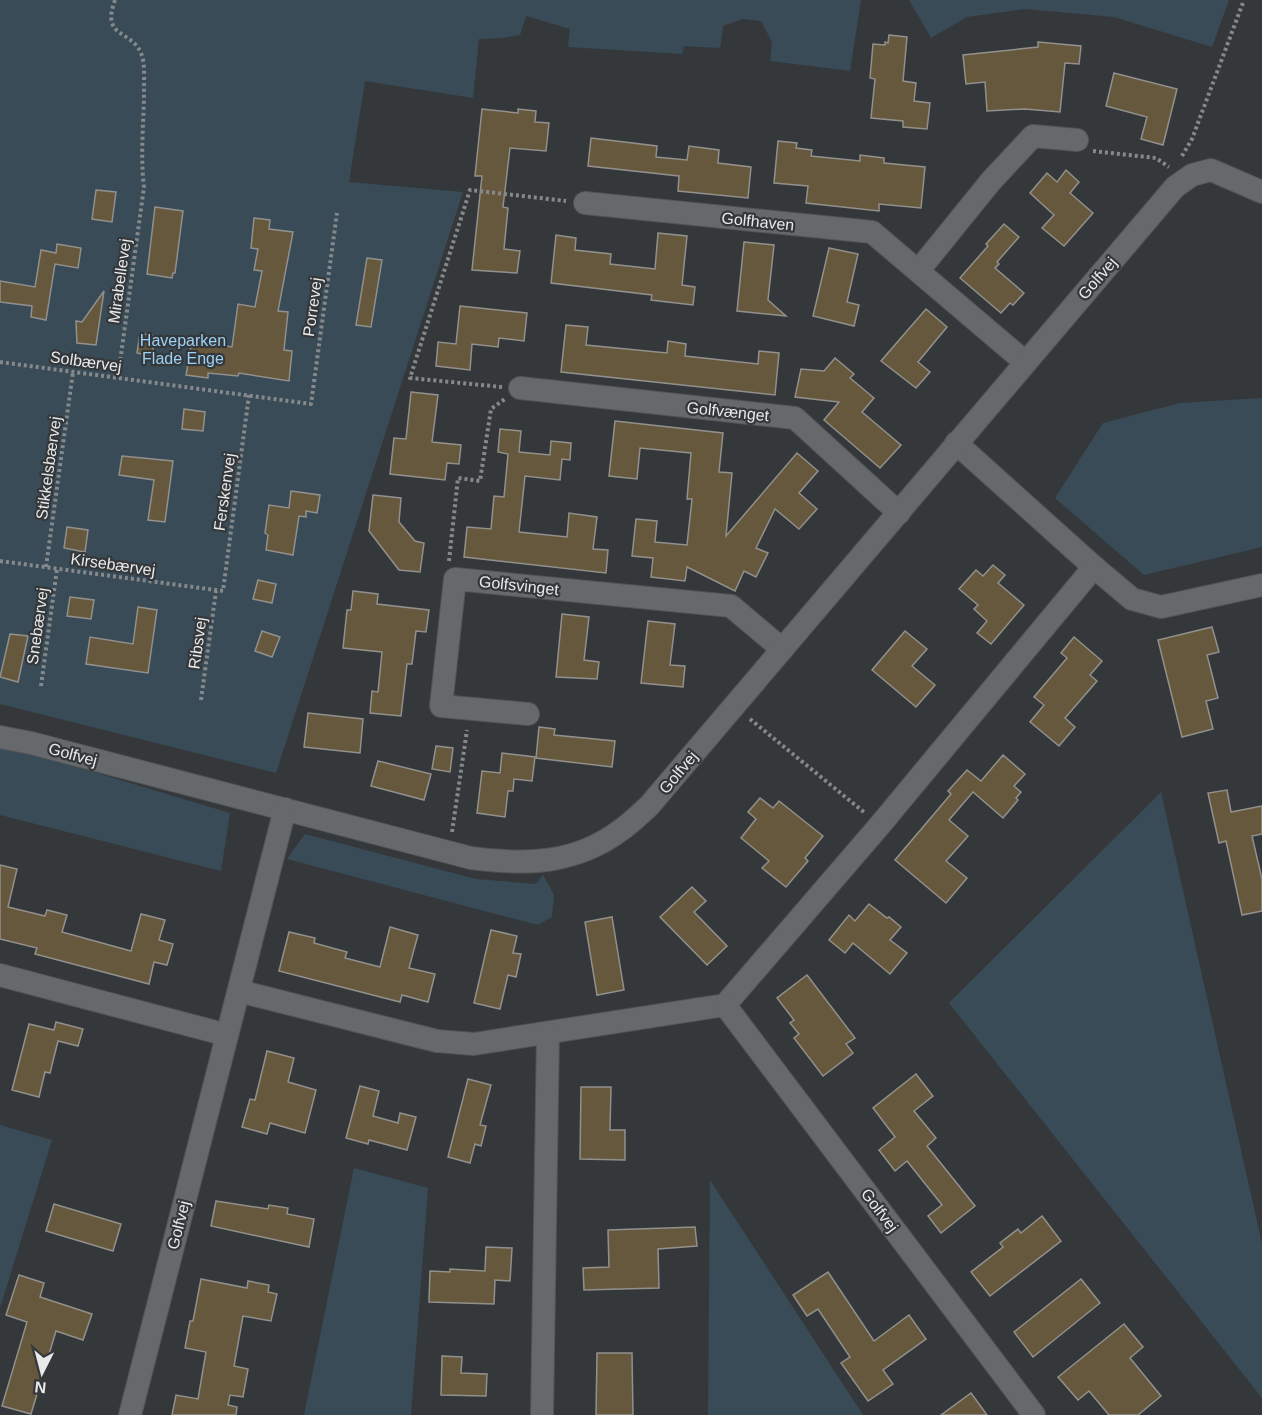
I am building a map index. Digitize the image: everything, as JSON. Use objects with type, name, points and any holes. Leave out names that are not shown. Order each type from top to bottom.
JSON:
[{"type":"street","points":[[919,270],[991,182],[1033,136],[1077,140]]},
{"type":"street","name":"Golfvej","points":[[0,737],[31,743],[471,858],[519,863],[540,862],[594,847],[621,830],[649,806],[1175,188],[1192,175],[1211,170],[1262,192]]},
{"type":"street","name":"Golfhaven","points":[[585,203],[872,232],[1025,362]]},
{"type":"street","name":"Golfvænget","points":[[520,388],[795,418],[899,513]]},
{"type":"street","points":[[956,443],[1132,599],[1161,607],[1262,585]]},
{"type":"street","points":[[239,991],[436,1041],[474,1044],[725,1005],[880,825],[1094,567]]},
{"type":"street","name":"Golfsvinget","points":[[528,714],[441,706],[455,579],[731,606],[782,649]]},
{"type":"street","name":"Golfvej","points":[[129,1415],[285,809]]},
{"type":"street","points":[[0,975],[227,1035]]},
{"type":"street","name":"Golfvej","points":[[725,1005],[1034,1415]]},
{"type":"street","points":[[542,1415],[548,1033]]},
{"type":"path","name":"Mirabellevej","points":[[115,0],[111,10],[112,24],[119,34],[134,41],[142,56],[144,123],[141,161],[144,187],[118,377]]},
{"type":"path","points":[[1162,174],[1181,158],[1192,139],[1244,0]]},
{"type":"path","points":[[1077,140],[1082,149],[1156,158],[1170,167]]},
{"type":"path","points":[[520,388],[410,378],[470,190],[585,203]]},
{"type":"path","name":"Porrevej","points":[[311,404],[337,213]]},
{"type":"path","name":"Solbærvej","points":[[0,362],[311,404]]},
{"type":"path","name":"Stikkelsbærvej","points":[[46,567],[73,372]]},
{"type":"path","points":[[455,579],[448,570],[458,478],[480,481],[490,409],[520,388]]},
{"type":"path","name":"Ferskenvej","points":[[223,591],[249,395]]},
{"type":"path","name":"Kirsebærvej","points":[[0,561],[223,591]]},
{"type":"path","name":"Snebærvej","points":[[41,686],[57,569]]},
{"type":"path","name":"Ribsvej","points":[[201,699],[216,591]]},
{"type":"path","points":[[734,705],[880,825]]},
{"type":"path","points":[[441,831],[452,834],[458,804],[469,708]]},
{"type":"green space","name":"Haveparken Flade Enge","points":[[0,0],[861,0],[850,71],[770,61],[772,42],[761,21],[742,19],[723,26],[720,48],[684,46],[682,54],[568,47],[570,29],[526,16],[520,35],[479,39],[473,98],[365,81],[349,182],[463,192],[276,773],[0,704]]},
{"type":"green space","points":[[909,0],[1229,0],[1212,47],[1114,17],[1025,9],[967,17],[931,38]]},
{"type":"green space","points":[[1262,398],[1262,547],[1144,575],[1055,498],[1103,423],[1180,403]]},
{"type":"green space","points":[[0,744],[230,813],[221,871],[0,815]]},
{"type":"green space","points":[[1161,792],[1262,1244],[1262,1398],[949,1003]]},
{"type":"green space","points":[[305,834],[476,879],[536,884],[543,875],[554,895],[552,917],[538,925],[287,859]]},
{"type":"green space","points":[[0,1125],[52,1140],[0,1308]]},
{"type":"green space","points":[[354,1168],[428,1188],[411,1415],[304,1415]]},
{"type":"green space","points":[[710,1180],[863,1415],[708,1415]]},
{"type":"building","points":[[889,35],[907,37],[903,81],[916,83],[914,101],[930,103],[927,129],[903,127],[903,121],[871,118],[875,79],[870,78],[873,44],[885,45],[885,42],[888,43]]},
{"type":"building","points":[[1038,42],[1081,46],[1079,64],[1065,63],[1060,112],[1025,109],[987,111],[985,82],[966,84],[963,55],[1038,47]]},
{"type":"building","points":[[1114,73],[1177,89],[1163,145],[1141,139],[1147,117],[1106,106]]},
{"type":"building","points":[[482,109],[518,113],[518,109],[536,111],[535,122],[549,123],[546,151],[510,148],[503,207],[508,208],[504,249],[520,251],[517,273],[472,270],[482,176],[475,176]]},
{"type":"building","points":[[591,138],[657,146],[656,157],[687,160],[689,146],[719,150],[718,163],[751,167],[748,198],[678,191],[679,176],[588,166]]},
{"type":"building","points":[[778,141],[797,143],[796,148],[812,150],[811,156],[860,161],[860,155],[884,158],[884,163],[925,167],[921,208],[879,204],[879,211],[806,203],[808,186],[774,183]]},
{"type":"building","points":[[1066,170],[1079,182],[1070,193],[1093,213],[1064,246],[1042,228],[1054,215],[1030,193],[1047,173],[1057,182]]},
{"type":"building","points":[[96,190],[116,192],[112,222],[92,219]]},
{"type":"building","points":[[155,207],[183,211],[175,273],[172,278],[147,274]]},
{"type":"building","points":[[254,218],[270,220],[269,229],[293,232],[278,311],[288,312],[284,350],[292,351],[289,381],[239,373],[238,376],[208,373],[208,378],[186,375],[192,340],[232,347],[238,304],[255,307],[262,271],[254,270],[258,249],[251,248]]},
{"type":"building","points":[[1004,224],[1019,237],[997,262],[999,264],[995,268],[1024,293],[1013,305],[1010,303],[1001,313],[960,278]]},
{"type":"building","points":[[658,233],[687,236],[682,285],[695,287],[693,305],[651,300],[652,295],[551,283],[556,235],[576,238],[575,250],[611,254],[610,264],[655,269]]},
{"type":"building","points":[[744,242],[774,245],[768,300],[786,316],[737,311]]},
{"type":"building","points":[[57,244],[81,248],[78,268],[55,264],[46,320],[31,317],[32,306],[0,302],[0,281],[35,287],[41,250],[56,253]]},
{"type":"building","points":[[829,248],[858,254],[847,302],[859,305],[854,326],[813,316]]},
{"type":"building","points":[[367,258],[382,260],[371,327],[356,325]]},
{"type":"building","points":[[104,291],[96,345],[77,343],[76,321],[82,322]]},
{"type":"building","points":[[460,306],[527,313],[524,341],[499,338],[498,347],[472,344],[470,370],[436,366],[438,342],[456,344]]},
{"type":"building","points":[[926,309],[947,327],[918,362],[930,372],[916,388],[881,361]]},
{"type":"building","points":[[566,325],[588,327],[586,345],[667,353],[668,341],[686,344],[685,356],[758,364],[759,351],[779,353],[775,395],[561,372]]},
{"type":"building","points":[[140,333],[155,336],[152,356],[137,353]]},
{"type":"building","points":[[835,358],[854,374],[850,378],[874,398],[862,412],[901,445],[880,468],[824,420],[839,402],[795,397],[801,369],[824,371]]},
{"type":"building","points":[[411,392],[438,395],[432,442],[461,445],[459,464],[447,463],[445,480],[390,474],[394,438],[406,439]]},
{"type":"building","points":[[184,409],[205,412],[203,431],[182,429]]},
{"type":"building","points":[[615,421],[723,433],[719,472],[732,473],[726,536],[797,453],[818,471],[799,493],[817,509],[799,529],[775,509],[756,548],[768,553],[756,577],[744,571],[735,591],[687,567],[685,581],[651,577],[653,558],[632,556],[636,519],[657,521],[655,542],[687,545],[692,499],[687,499],[691,453],[640,448],[637,479],[609,476]]},
{"type":"building","points":[[500,429],[521,431],[519,452],[550,455],[551,441],[571,443],[570,460],[562,459],[560,480],[525,476],[519,532],[567,537],[569,513],[597,517],[593,549],[608,550],[606,573],[464,557],[467,527],[491,529],[494,496],[504,497],[508,454],[498,452]]},
{"type":"building","points":[[122,456],[173,461],[165,522],[148,520],[154,480],[119,475]]},
{"type":"building","points":[[291,491],[320,495],[317,513],[306,511],[306,517],[299,516],[293,555],[266,550],[268,535],[265,533],[269,505],[289,508]]},
{"type":"building","points":[[373,495],[401,498],[399,522],[415,541],[424,543],[420,572],[399,570],[369,531]]},
{"type":"building","points":[[67,527],[88,530],[85,552],[64,548]]},
{"type":"building","points":[[993,565],[1005,575],[998,583],[1024,605],[991,644],[977,633],[987,621],[974,609],[978,605],[959,589],[976,570],[983,576]]},
{"type":"building","points":[[258,580],[276,584],[272,603],[253,599]]},
{"type":"building","points":[[353,591],[378,594],[377,604],[429,610],[426,632],[416,631],[412,664],[407,664],[401,716],[370,713],[372,691],[378,692],[382,652],[343,648],[347,610],[351,610]]},
{"type":"building","points":[[70,597],[94,600],[91,619],[67,616]]},
{"type":"building","points":[[138,607],[157,610],[148,673],[86,664],[90,637],[133,644]]},
{"type":"building","points":[[562,614],[589,617],[584,660],[599,662],[597,679],[556,677]]},
{"type":"building","points":[[648,621],[675,624],[670,665],[685,666],[683,687],[641,683]]},
{"type":"building","points":[[1212,627],[1219,652],[1207,655],[1218,698],[1206,701],[1213,729],[1182,737],[1158,640]]},
{"type":"building","points":[[262,631],[280,637],[272,657],[255,651]]},
{"type":"building","points":[[905,631],[927,649],[912,666],[935,685],[916,707],[872,670]]},
{"type":"building","points":[[10,634],[28,636],[18,682],[0,677]]},
{"type":"building","points":[[1074,637],[1102,661],[1090,675],[1097,681],[1065,718],[1075,727],[1059,746],[1030,722],[1044,705],[1034,697],[1067,658],[1061,653]]},
{"type":"building","points":[[308,713],[363,719],[360,753],[304,747]]},
{"type":"building","points":[[539,727],[555,729],[554,735],[615,741],[612,767],[536,758]]},
{"type":"building","points":[[436,746],[453,748],[450,772],[432,769]]},
{"type":"building","points":[[502,753],[535,757],[532,781],[514,779],[513,791],[508,791],[505,817],[477,813],[482,771],[500,773]]},
{"type":"building","points":[[1003,755],[1025,774],[1014,786],[1021,792],[1016,798],[1018,800],[1003,818],[973,792],[949,820],[968,836],[946,861],[967,878],[946,903],[895,860],[951,794],[948,791],[967,770],[981,781]]},
{"type":"building","points":[[378,761],[431,774],[424,800],[371,786]]},
{"type":"building","points":[[1227,790],[1231,812],[1262,806],[1262,834],[1252,836],[1262,879],[1262,911],[1242,915],[1226,841],[1219,843],[1208,793]]},
{"type":"building","points":[[760,798],[773,808],[779,801],[823,836],[805,858],[808,861],[786,887],[762,868],[769,861],[741,838],[756,819],[748,812]]},
{"type":"building","points":[[0,865],[17,869],[8,907],[45,916],[47,910],[67,915],[62,932],[131,951],[141,914],[165,920],[159,940],[173,944],[167,965],[154,962],[149,984],[35,954],[37,948],[0,939]]},
{"type":"building","points":[[692,887],[706,901],[694,912],[727,946],[707,965],[660,917]]},
{"type":"building","points":[[869,904],[901,927],[890,940],[907,953],[890,974],[853,943],[845,953],[829,940],[849,915],[855,921]]},
{"type":"building","points":[[612,917],[624,990],[597,995],[585,922]]},
{"type":"building","points":[[390,927],[418,935],[409,968],[435,974],[428,1002],[402,995],[400,1002],[279,971],[289,932],[315,938],[314,943],[347,952],[345,958],[380,967]]},
{"type":"building","points":[[491,930],[517,936],[513,953],[521,954],[516,977],[508,975],[500,1009],[474,1003]]},
{"type":"building","points":[[807,975],[855,1038],[846,1044],[853,1053],[823,1076],[794,1038],[799,1034],[790,1023],[794,1020],[777,998]]},
{"type":"building","points":[[56,1022],[83,1029],[78,1046],[58,1041],[50,1073],[45,1072],[39,1097],[12,1090],[29,1024],[54,1030]]},
{"type":"building","points":[[267,1051],[294,1058],[288,1082],[316,1090],[305,1133],[270,1123],[267,1134],[242,1127],[250,1099],[255,1100]]},
{"type":"building","points":[[916,1074],[933,1096],[914,1111],[936,1138],[927,1146],[975,1206],[941,1233],[928,1216],[942,1205],[907,1161],[895,1171],[879,1150],[895,1137],[873,1108]]},
{"type":"building","points":[[468,1079],[491,1085],[480,1125],[486,1126],[481,1146],[475,1144],[470,1163],[448,1157]]},
{"type":"building","points":[[360,1086],[379,1091],[373,1116],[398,1123],[400,1113],[416,1117],[407,1150],[369,1140],[368,1144],[346,1138]]},
{"type":"building","points":[[581,1087],[611,1087],[610,1130],[625,1130],[625,1160],[580,1159]]},
{"type":"building","points":[[216,1201],[268,1209],[269,1205],[288,1208],[287,1214],[314,1219],[309,1247],[211,1226]]},
{"type":"building","points":[[54,1204],[121,1224],[113,1251],[46,1231]]},
{"type":"building","points":[[1042,1216],[1061,1241],[990,1296],[971,1272],[1003,1247],[1000,1243],[1018,1229],[1021,1233]]},
{"type":"building","points":[[695,1227],[697,1246],[658,1249],[659,1288],[584,1290],[583,1268],[609,1267],[608,1230]]},
{"type":"building","points":[[486,1247],[512,1248],[510,1281],[495,1280],[494,1304],[429,1302],[430,1271],[450,1272],[450,1269],[485,1271]]},
{"type":"building","points":[[828,1272],[874,1341],[909,1315],[926,1339],[883,1370],[893,1384],[868,1401],[841,1363],[850,1357],[818,1309],[807,1316],[793,1295]]},
{"type":"building","points":[[19,1275],[44,1283],[40,1297],[92,1314],[83,1340],[56,1331],[31,1414],[2,1406],[27,1322],[6,1315]]},
{"type":"building","points":[[201,1279],[247,1288],[248,1281],[269,1285],[268,1292],[277,1294],[271,1321],[243,1316],[234,1366],[248,1369],[243,1397],[230,1395],[228,1405],[237,1407],[236,1415],[172,1415],[176,1395],[198,1399],[206,1352],[185,1348]]},
{"type":"building","points":[[1081,1279],[1100,1303],[1033,1357],[1014,1332]]},
{"type":"building","points":[[1124,1324],[1143,1347],[1130,1358],[1161,1396],[1138,1415],[1109,1415],[1089,1391],[1078,1400],[1058,1377]]},
{"type":"building","points":[[597,1353],[632,1353],[633,1415],[596,1415]]},
{"type":"building","points":[[442,1356],[462,1357],[461,1373],[487,1374],[486,1396],[441,1395]]},
{"type":"building","points":[[971,1393],[987,1415],[941,1415]]}]
